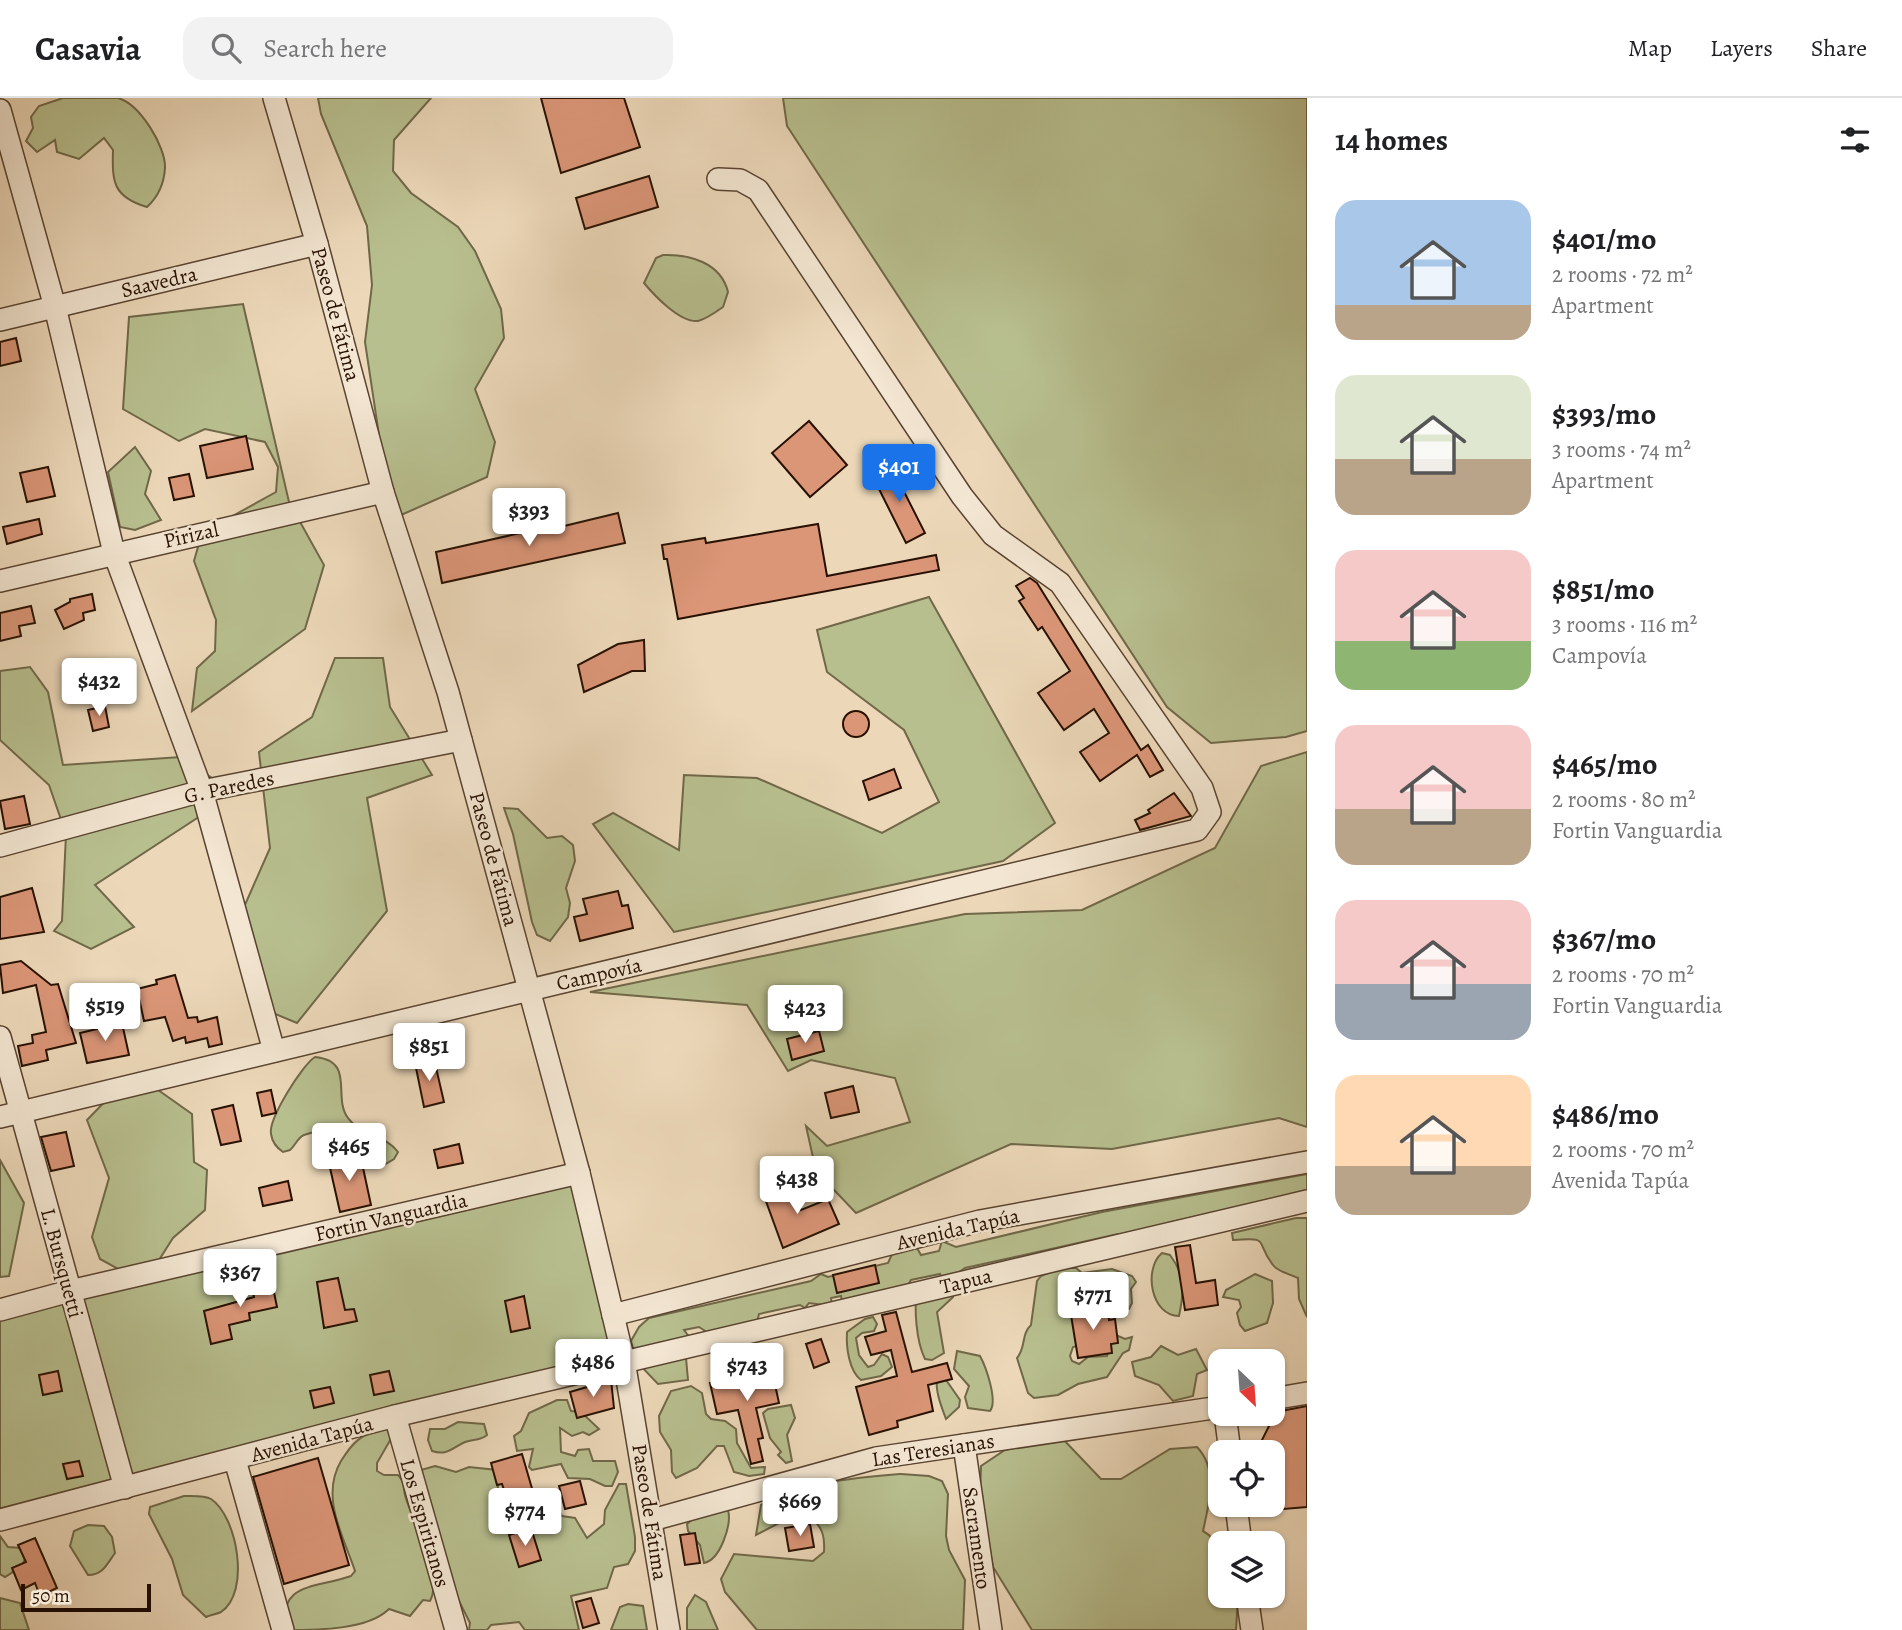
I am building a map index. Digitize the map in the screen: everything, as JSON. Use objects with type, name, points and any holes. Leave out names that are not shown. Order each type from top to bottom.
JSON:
[{"type":"street","name":"Paseo de Fátima","points":[[275,98],[383,492],[449,692],[579,1173],[624,1361],[669,1630]]},
{"type":"street","points":[[0,110],[55,307],[114,553],[202,791],[274,1051]]},
{"type":"street","name":"Campovía","points":[[10,1114],[1197,831],[1210,812],[1202,788],[1060,583],[993,535],[962,496],[758,190],[740,180],[718,179]]},
{"type":"street","name":"Saavedra","points":[[0,320],[317,244]]},
{"type":"street","name":"Pirizal","points":[[0,581],[383,492]]},
{"type":"street","name":"G. Paredes","points":[[0,846],[202,791],[461,740]]},
{"type":"street","name":"L. Bursquetti","points":[[0,1037],[10,1114],[70,1291],[124,1489]]},
{"type":"street","name":"Avenida Tapúa","points":[[613,1315],[980,1222],[1307,1162]]},
{"type":"street","name":"Fortin Vanguardia","points":[[0,1310],[70,1291],[579,1173]]},
{"type":"street","name":"Tapua","points":[[624,1361],[1307,1201]]},
{"type":"street","name":"Avenida Tapúa","points":[[0,1520],[395,1416],[624,1361]]},
{"type":"street","points":[[1285,1397],[1307,1393]]},
{"type":"street","name":"Las Teresianas","points":[[652,1520],[876,1458],[1208,1409]]},
{"type":"street","name":"Los Espiritanos","points":[[395,1416],[456,1630]]},
{"type":"street","name":"Sacramento","points":[[964,1446],[991,1630]]},
{"type":"street","points":[[235,1460],[283,1630]]},
{"type":"street","points":[[1249,1608],[1252,1630]]},
{"type":"green space","points":[[63,98],[118,98],[143,117],[161,149],[165,168],[160,190],[147,207],[127,198],[117,187],[113,171],[113,150],[104,138],[79,159],[57,152],[55,140],[37,152],[26,141],[33,128],[31,117],[39,106]]},
{"type":"green space","points":[[318,98],[431,98],[394,140],[393,171],[411,193],[458,227],[475,251],[501,309],[504,338],[475,389],[495,442],[487,477],[401,515],[378,495],[379,435],[365,342],[372,285],[367,226],[321,114]]},
{"type":"green space","points":[[783,98],[1307,98],[1307,731],[1286,737],[1211,743],[1167,707],[787,126]]},
{"type":"green space","points":[[663,255],[684,256],[711,267],[719,274],[728,292],[723,307],[698,321],[683,318],[668,307],[644,283],[656,258]]},
{"type":"green space","points":[[243,304],[289,502],[324,565],[305,629],[192,711],[197,668],[215,651],[216,620],[194,561],[202,533],[276,492],[278,467],[265,442],[205,429],[179,441],[123,409],[129,317]]},
{"type":"green space","points":[[135,447],[151,471],[145,494],[161,520],[135,530],[120,527],[108,472]]},
{"type":"green space","points":[[929,597],[1055,823],[1003,861],[674,932],[593,824],[613,813],[679,850],[684,775],[757,778],[882,833],[939,802],[904,730],[827,672],[817,630]]},
{"type":"green space","points":[[335,658],[383,658],[390,707],[432,775],[367,798],[387,911],[297,1023],[261,1008],[237,923],[270,848],[259,752],[312,717]]},
{"type":"green space","points":[[30,667],[48,692],[63,765],[181,757],[215,780],[214,807],[95,885],[134,927],[91,949],[54,931],[62,921],[66,834],[49,785],[0,740],[0,671]]},
{"type":"green space","points":[[1307,752],[1307,1127],[1279,1118],[1112,1149],[1011,1144],[856,1213],[816,1171],[806,1126],[827,1146],[910,1122],[895,1078],[811,1060],[788,1071],[747,1005],[590,992],[965,914],[1082,910],[1215,848],[1261,766]]},
{"type":"green space","points":[[504,808],[518,809],[547,838],[562,836],[573,845],[575,861],[566,888],[570,903],[568,917],[550,941],[537,935],[532,922],[513,834]]},
{"type":"green space","points":[[315,1057],[335,1065],[348,1118],[360,1129],[393,1146],[398,1152],[394,1159],[382,1166],[346,1141],[326,1133],[304,1135],[290,1150],[283,1152],[277,1146],[271,1134],[280,1105],[295,1080]]},
{"type":"green space","points":[[144,1080],[192,1114],[194,1162],[207,1170],[205,1210],[173,1238],[152,1271],[579,1173],[624,1361],[0,1513],[0,1310],[131,1276],[100,1259],[92,1237],[109,1178],[87,1120],[118,1088]]},
{"type":"green space","points":[[0,1160],[24,1203],[9,1276],[0,1277]]},
{"type":"green space","points":[[1307,1174],[1307,1191],[1168,1223],[1141,1246],[1118,1234],[965,1268],[953,1280],[953,1297],[937,1312],[944,1353],[932,1360],[925,1359],[920,1343],[916,1297],[917,1289],[944,1282],[940,1274],[911,1280],[904,1292],[842,1302],[841,1296],[831,1298],[832,1306],[809,1303],[805,1308],[800,1305],[759,1314],[752,1343],[735,1350],[699,1327],[684,1330],[697,1347],[686,1358],[688,1380],[658,1384],[637,1362],[631,1341],[639,1327],[649,1318],[811,1281],[821,1274],[828,1277],[888,1263],[894,1250],[917,1248],[921,1255],[939,1251],[942,1241],[956,1247],[1102,1212]]},
{"type":"green space","points":[[1296,1218],[1307,1218],[1307,1317],[1299,1299],[1298,1278],[1275,1267],[1258,1240],[1233,1240],[1232,1233]]},
{"type":"green space","points":[[1162,1253],[1170,1255],[1181,1277],[1183,1292],[1179,1316],[1169,1314],[1162,1308],[1153,1290],[1153,1270]]},
{"type":"green space","points":[[1061,1268],[1076,1268],[1082,1273],[1112,1269],[1132,1276],[1136,1282],[1131,1289],[1132,1303],[1129,1309],[1115,1313],[1108,1300],[1093,1302],[1087,1290],[1072,1295],[1069,1313],[1080,1322],[1081,1345],[1073,1347],[1070,1356],[1072,1361],[1079,1364],[1088,1357],[1107,1356],[1110,1343],[1118,1336],[1125,1339],[1132,1337],[1129,1350],[1123,1353],[1107,1377],[1078,1384],[1058,1395],[1034,1398],[1028,1393],[1017,1358],[1031,1325],[1037,1281],[1041,1276]]},
{"type":"green space","points":[[1255,1274],[1272,1281],[1273,1303],[1267,1323],[1245,1331],[1240,1325],[1237,1313],[1241,1307],[1239,1300],[1223,1297],[1226,1290]]},
{"type":"green space","points":[[873,1317],[877,1324],[874,1331],[862,1333],[856,1338],[859,1355],[868,1367],[874,1365],[882,1354],[888,1357],[892,1367],[881,1376],[861,1380],[851,1365],[847,1332],[865,1319]]},
{"type":"green space","points":[[1161,1346],[1178,1355],[1196,1349],[1207,1370],[1197,1374],[1193,1396],[1173,1401],[1159,1385],[1135,1376],[1132,1362],[1151,1357]]},
{"type":"green space","points":[[957,1351],[980,1356],[992,1392],[990,1411],[968,1408],[965,1397],[969,1386],[954,1369]]},
{"type":"green space","points":[[944,1377],[960,1400],[959,1407],[946,1419],[939,1400],[937,1383],[937,1378]]},
{"type":"green space","points":[[691,1386],[702,1393],[706,1414],[711,1419],[725,1421],[736,1429],[737,1443],[751,1468],[765,1467],[764,1474],[749,1476],[734,1472],[724,1446],[717,1446],[697,1468],[676,1478],[672,1472],[671,1450],[660,1432],[659,1416],[671,1391]]},
{"type":"green space","points":[[557,1400],[567,1400],[571,1411],[581,1412],[599,1429],[589,1435],[583,1432],[572,1436],[560,1428],[561,1452],[575,1456],[578,1450],[589,1449],[593,1461],[615,1461],[618,1472],[612,1486],[605,1486],[590,1479],[568,1478],[561,1464],[532,1470],[529,1467],[533,1449],[517,1451],[514,1436],[521,1431],[529,1413]]},
{"type":"green space","points":[[791,1405],[795,1418],[787,1435],[792,1461],[786,1463],[778,1455],[781,1452],[770,1438],[763,1413],[768,1409]]},
{"type":"green space","points":[[458,1422],[484,1424],[487,1435],[446,1452],[432,1451],[428,1440],[430,1429],[445,1429]]},
{"type":"green space","points":[[382,1429],[389,1430],[392,1437],[377,1463],[377,1471],[384,1475],[398,1475],[403,1482],[405,1495],[430,1563],[433,1590],[430,1601],[423,1600],[410,1616],[389,1609],[380,1616],[356,1625],[285,1630],[285,1614],[294,1595],[313,1586],[351,1576],[355,1571],[333,1502],[335,1475],[353,1444]]},
{"type":"green space","points":[[1061,1437],[1101,1479],[1121,1479],[1170,1449],[1197,1447],[1208,1466],[1208,1507],[1203,1531],[1208,1535],[1208,1608],[1237,1608],[1236,1630],[1032,1630],[993,1567],[980,1495],[981,1466],[1005,1450]]},
{"type":"green space","points":[[435,1466],[456,1472],[469,1467],[497,1470],[499,1508],[513,1508],[528,1494],[549,1492],[562,1516],[575,1518],[587,1538],[604,1524],[605,1510],[619,1484],[626,1484],[635,1551],[628,1564],[614,1567],[607,1588],[571,1596],[579,1630],[525,1630],[519,1622],[491,1625],[487,1630],[469,1630],[470,1623],[457,1597],[437,1525],[421,1498],[421,1470]]},
{"type":"green space","points":[[901,1474],[929,1476],[942,1481],[948,1494],[946,1536],[949,1550],[965,1580],[963,1630],[757,1630],[725,1592],[721,1579],[734,1554],[813,1561],[824,1552],[822,1532],[810,1516],[781,1522],[756,1535],[761,1505],[811,1486]]},
{"type":"green space","points":[[184,1496],[211,1499],[220,1508],[228,1521],[237,1554],[236,1588],[230,1602],[221,1612],[206,1617],[183,1595],[172,1559],[149,1514],[150,1507]]},
{"type":"green space","points":[[728,1510],[729,1516],[723,1541],[715,1556],[704,1563],[700,1545],[688,1531],[687,1524],[695,1517]]},
{"type":"green space","points":[[88,1525],[104,1526],[112,1537],[115,1553],[101,1571],[93,1575],[88,1575],[70,1546],[74,1531]]},
{"type":"green space","points":[[0,1536],[8,1547],[22,1548],[27,1553],[22,1566],[5,1577],[0,1574]]},
{"type":"green space","points":[[695,1595],[706,1602],[718,1630],[687,1630],[687,1608]]},
{"type":"green space","points":[[0,1598],[20,1603],[29,1630],[0,1630]]},
{"type":"green space","points":[[628,1604],[643,1606],[647,1630],[611,1630],[620,1607]]},
{"type":"building","points":[[541,98],[624,98],[640,147],[561,173]]},
{"type":"building","points":[[649,176],[658,207],[585,229],[576,198]]},
{"type":"building","points":[[16,338],[21,361],[0,366],[0,342]]},
{"type":"building","points":[[809,421],[847,465],[810,497],[772,453]]},
{"type":"building","points":[[246,436],[253,469],[207,478],[200,446]]},
{"type":"building","points":[[891,466],[925,533],[906,543],[872,475]]},
{"type":"building","points":[[48,467],[55,496],[27,502],[20,473]]},
{"type":"building","points":[[189,474],[194,496],[174,500],[169,478]]},
{"type":"building","points":[[618,513],[625,543],[442,583],[436,552],[534,530],[535,533]]},
{"type":"building","points":[[39,519],[42,534],[7,544],[3,527]]},
{"type":"building","points":[[818,524],[827,576],[936,555],[939,570],[678,619],[662,545],[705,538],[706,543]]},
{"type":"building","points":[[1030,578],[1037,583],[1141,750],[1148,745],[1163,770],[1150,777],[1137,755],[1100,781],[1080,752],[1109,733],[1094,709],[1064,730],[1038,693],[1070,671],[1042,627],[1038,630],[1019,601],[1024,598],[1016,586]]},
{"type":"building","points":[[92,594],[95,610],[83,613],[84,620],[64,629],[55,610],[70,602],[70,599]]},
{"type":"building","points":[[31,606],[35,623],[19,626],[21,636],[0,641],[0,613]]},
{"type":"building","points":[[644,640],[645,671],[632,671],[584,692],[578,665],[618,644]]},
{"type":"building","points":[[105,706],[109,727],[93,731],[88,710]]},
{"type":"building","points":[[856,711],[865,715],[869,724],[865,733],[856,737],[847,733],[843,724],[847,715]]},
{"type":"building","points":[[894,769],[901,788],[869,800],[863,781]]},
{"type":"building","points":[[1174,793],[1191,816],[1140,830],[1135,820],[1150,813],[1148,810]]},
{"type":"building","points":[[24,796],[30,824],[5,829],[0,801]]},
{"type":"building","points":[[32,888],[44,932],[0,939],[0,897]]},
{"type":"building","points":[[618,891],[622,906],[628,905],[633,928],[580,941],[574,917],[587,914],[583,899]]},
{"type":"building","points":[[21,961],[51,985],[58,984],[76,1043],[46,1050],[48,1060],[22,1066],[18,1046],[33,1043],[32,1035],[46,1032],[36,985],[3,993],[0,965]]},
{"type":"building","points":[[175,975],[188,1018],[197,1017],[198,1022],[217,1017],[222,1044],[209,1047],[207,1038],[186,1043],[185,1037],[173,1041],[165,1017],[144,1021],[137,989],[157,984],[156,980]]},
{"type":"building","points":[[122,1023],[129,1055],[87,1063],[80,1033]]},
{"type":"building","points":[[819,1031],[824,1051],[792,1060],[787,1039]]},
{"type":"building","points":[[434,1059],[444,1102],[424,1107],[415,1063]]},
{"type":"building","points":[[853,1086],[859,1112],[831,1118],[825,1093]]},
{"type":"building","points":[[271,1090],[276,1113],[262,1116],[257,1093]]},
{"type":"building","points":[[233,1105],[241,1141],[221,1145],[212,1110]]},
{"type":"building","points":[[66,1132],[74,1166],[51,1171],[41,1137]]},
{"type":"building","points":[[459,1144],[463,1163],[438,1168],[434,1150]]},
{"type":"building","points":[[355,1153],[357,1164],[362,1163],[371,1205],[340,1212],[328,1159]]},
{"type":"building","points":[[288,1181],[292,1200],[263,1206],[259,1188]]},
{"type":"building","points":[[788,1182],[801,1210],[828,1199],[839,1224],[783,1248],[763,1193]]},
{"type":"building","points":[[1190,1245],[1196,1283],[1215,1280],[1218,1305],[1185,1310],[1175,1247]]},
{"type":"building","points":[[875,1265],[879,1283],[837,1293],[833,1275]]},
{"type":"building","points":[[270,1273],[277,1307],[249,1313],[250,1320],[229,1325],[232,1339],[211,1344],[204,1311],[254,1297],[249,1277]]},
{"type":"building","points":[[338,1278],[345,1310],[354,1309],[357,1321],[324,1328],[317,1282]]},
{"type":"building","points":[[524,1296],[530,1328],[511,1332],[505,1301]]},
{"type":"building","points":[[1090,1306],[1091,1313],[1108,1310],[1109,1320],[1115,1319],[1118,1343],[1111,1344],[1112,1353],[1078,1358],[1070,1309]]},
{"type":"building","points":[[896,1312],[912,1372],[947,1363],[952,1379],[928,1385],[933,1411],[897,1421],[898,1427],[869,1435],[856,1387],[897,1376],[891,1350],[871,1355],[865,1337],[886,1331],[882,1315]]},
{"type":"building","points":[[821,1339],[829,1362],[814,1368],[806,1344]]},
{"type":"building","points":[[771,1366],[779,1403],[756,1408],[763,1438],[758,1439],[763,1461],[751,1464],[738,1410],[717,1414],[710,1383]]},
{"type":"building","points":[[58,1371],[62,1391],[43,1395],[39,1375]]},
{"type":"building","points":[[389,1371],[394,1391],[374,1395],[370,1375]]},
{"type":"building","points":[[611,1380],[614,1408],[577,1418],[570,1392]]},
{"type":"building","points":[[330,1387],[334,1403],[314,1408],[310,1391]]},
{"type":"building","points":[[1307,1406],[1307,1507],[1285,1509],[1285,1440],[1262,1440],[1269,1426],[1285,1426],[1285,1410]]},
{"type":"building","points":[[522,1454],[533,1492],[507,1499],[502,1484],[497,1485],[491,1463]]},
{"type":"building","points":[[318,1458],[349,1565],[284,1584],[253,1477]]},
{"type":"building","points":[[79,1461],[83,1476],[67,1479],[63,1464]]},
{"type":"building","points":[[580,1481],[586,1504],[565,1509],[559,1486]]},
{"type":"building","points":[[810,1524],[814,1547],[789,1551],[785,1528]]},
{"type":"building","points":[[531,1528],[541,1560],[519,1567],[509,1535]]},
{"type":"building","points":[[695,1533],[700,1563],[685,1565],[680,1535]]},
{"type":"building","points":[[35,1538],[57,1588],[40,1596],[35,1583],[21,1590],[12,1568],[26,1562],[18,1545]]},
{"type":"building","points":[[591,1598],[599,1623],[583,1628],[576,1602]]}]
